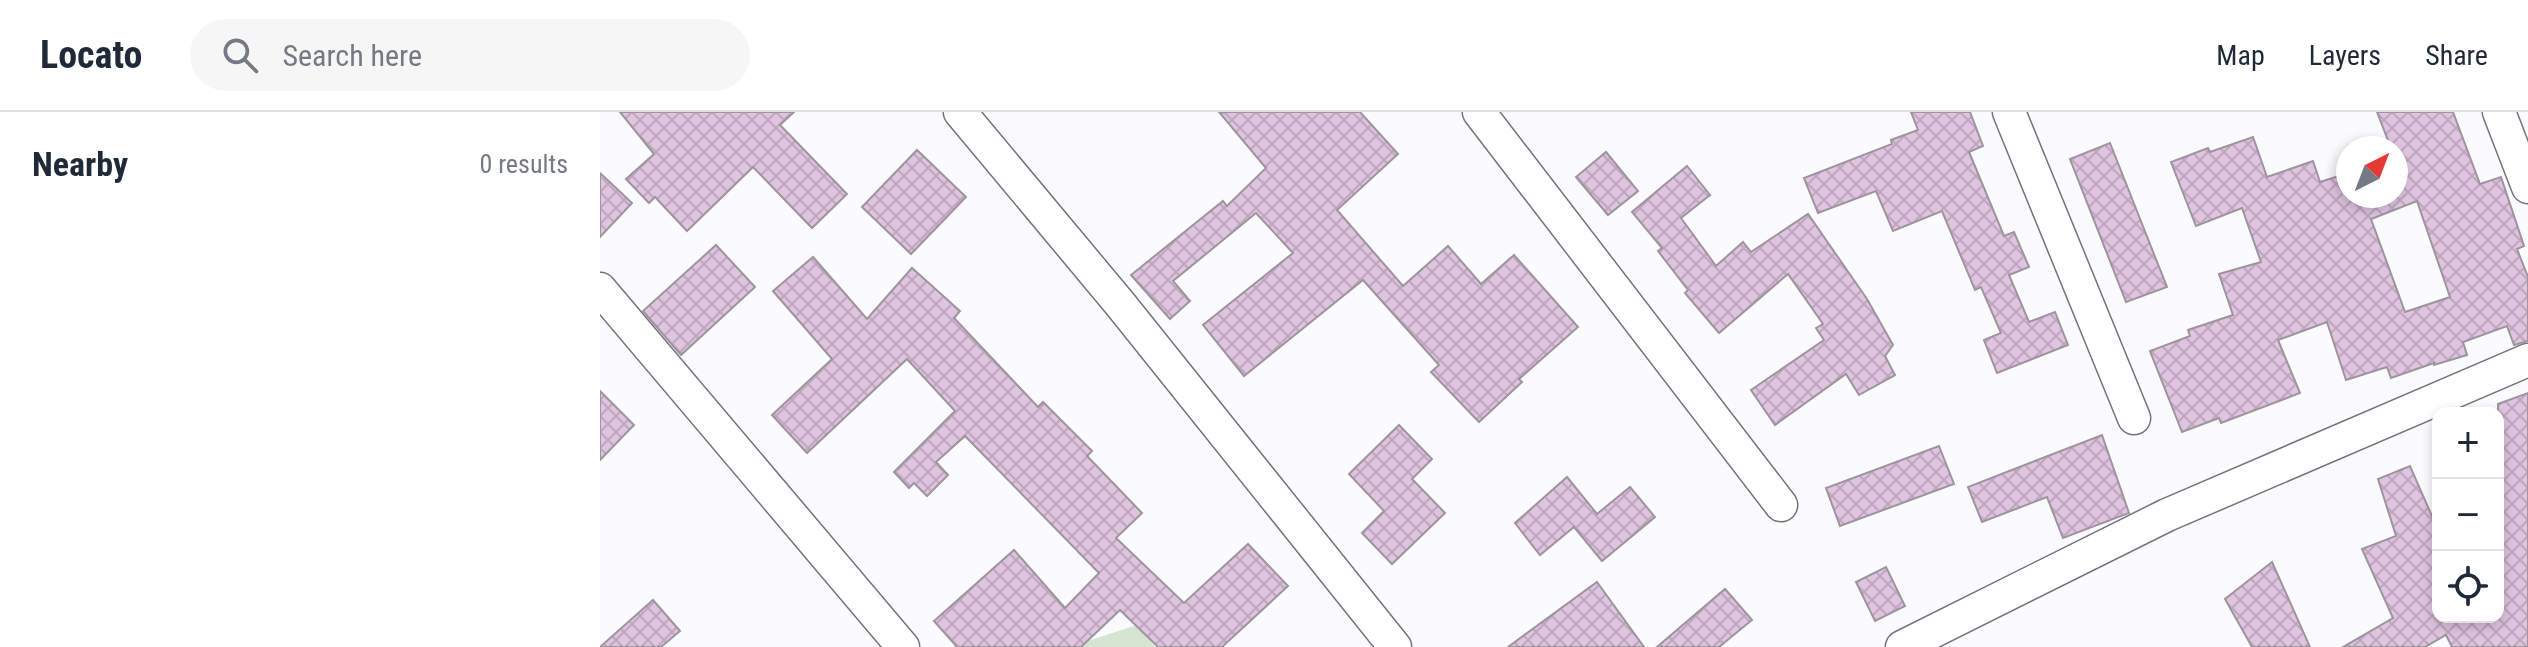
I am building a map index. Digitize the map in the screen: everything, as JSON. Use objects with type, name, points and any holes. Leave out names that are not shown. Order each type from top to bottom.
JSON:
[{"type":"street","points":[[960,112],[1121,305],[1395,647]]},
{"type":"street","points":[[1479,112],[1781,505]]},
{"type":"street","points":[[2009,112],[2134,418]]},
{"type":"street","points":[[2499,112],[2528,187]]},
{"type":"street","points":[[600,289],[903,647]]},
{"type":"street","points":[[1902,647],[2167,515],[2528,360]]},
{"type":"green space","points":[[1137,625],[1155,647],[1069,647]]},
{"type":"building","points":[[620,112],[794,112],[780,125],[847,194],[812,228],[753,167],[687,231],[655,197],[649,203],[626,179],[654,154]]},
{"type":"building","points":[[1219,112],[1360,112],[1398,154],[1337,210],[1403,286],[1448,246],[1481,284],[1514,255],[1578,327],[1519,379],[1522,382],[1479,422],[1431,372],[1439,365],[1363,280],[1244,376],[1203,325],[1293,253],[1256,213],[1173,281],[1190,301],[1170,319],[1131,275],[1223,201],[1227,206],[1266,168]]},
{"type":"building","points":[[1911,112],[1970,112],[1983,146],[1969,152],[2004,236],[2014,232],[2029,267],[2009,275],[2029,322],[2055,312],[2068,345],[1997,373],[1984,340],[2001,333],[1981,287],[1975,290],[1942,211],[1893,231],[1876,191],[1818,213],[1804,178],[1892,144],[1891,140],[1918,130]]},
{"type":"building","points":[[2377,112],[2453,112],[2480,184],[2501,177],[2524,246],[2517,249],[2528,277],[2528,341],[2514,345],[2507,326],[2463,342],[2467,355],[2391,378],[2387,367],[2346,380],[2327,322],[2278,340],[2300,393],[2221,423],[2219,418],[2182,432],[2150,351],[2190,336],[2188,330],[2233,315],[2219,274],[2261,262],[2242,208],[2196,226],[2171,162],[2208,148],[2210,152],[2253,137],[2267,177],[2313,161],[2320,182],[2336,177],[2336,208],[2399,208],[2371,219],[2405,312],[2450,297],[2417,201],[2408,205],[2408,136],[2386,136]]},
{"type":"building","points":[[2110,143],[2167,287],[2126,302],[2070,159]]},
{"type":"building","points":[[917,150],[966,197],[911,254],[862,207]]},
{"type":"building","points":[[1606,152],[1638,191],[1608,215],[1576,177]]},
{"type":"building","points":[[1687,166],[1710,195],[1681,218],[1716,266],[1743,242],[1751,252],[1808,214],[1867,299],[1893,345],[1885,356],[1895,375],[1859,395],[1846,374],[1775,425],[1751,390],[1824,340],[1816,328],[1823,324],[1788,274],[1719,333],[1685,293],[1688,290],[1658,251],[1662,248],[1632,212]]},
{"type":"building","points":[[600,173],[632,203],[600,237]]},
{"type":"building","points":[[716,245],[755,287],[681,355],[643,311]]},
{"type":"building","points":[[813,257],[867,319],[912,268],[960,311],[954,318],[1038,407],[1043,402],[1092,451],[1087,456],[1142,513],[1116,538],[1184,603],[1248,544],[1288,586],[1222,647],[1158,647],[1120,610],[1081,647],[957,647],[934,621],[1014,550],[1065,608],[1099,573],[965,436],[936,462],[948,475],[927,496],[914,483],[909,488],[894,472],[955,411],[907,359],[807,453],[772,415],[832,359],[773,291]]},
{"type":"building","points":[[600,391],[634,425],[600,460]]},
{"type":"building","points":[[2528,393],[2528,647],[2452,647],[2446,635],[2425,647],[2343,647],[2393,618],[2362,549],[2396,536],[2378,479],[2410,466],[2432,516],[2432,623],[2504,623],[2504,407],[2498,407],[2498,404]]},
{"type":"building","points":[[1399,425],[1432,459],[1412,479],[1445,513],[1392,564],[1362,533],[1384,511],[1349,474]]},
{"type":"building","points":[[2102,435],[2129,513],[2063,538],[2047,497],[1982,522],[1968,487]]},
{"type":"building","points":[[1939,446],[1954,484],[1840,526],[1826,488]]},
{"type":"building","points":[[1567,477],[1597,514],[1630,487],[1655,517],[1602,561],[1574,527],[1540,555],[1515,523]]},
{"type":"building","points":[[2272,562],[2310,647],[2252,647],[2225,599]]},
{"type":"building","points":[[1886,567],[1905,606],[1875,621],[1856,582]]},
{"type":"building","points":[[1597,582],[1644,647],[1508,647]]},
{"type":"building","points":[[1725,589],[1752,620],[1719,647],[1657,647]]},
{"type":"building","points":[[653,600],[680,631],[661,647],[600,647]]}]
